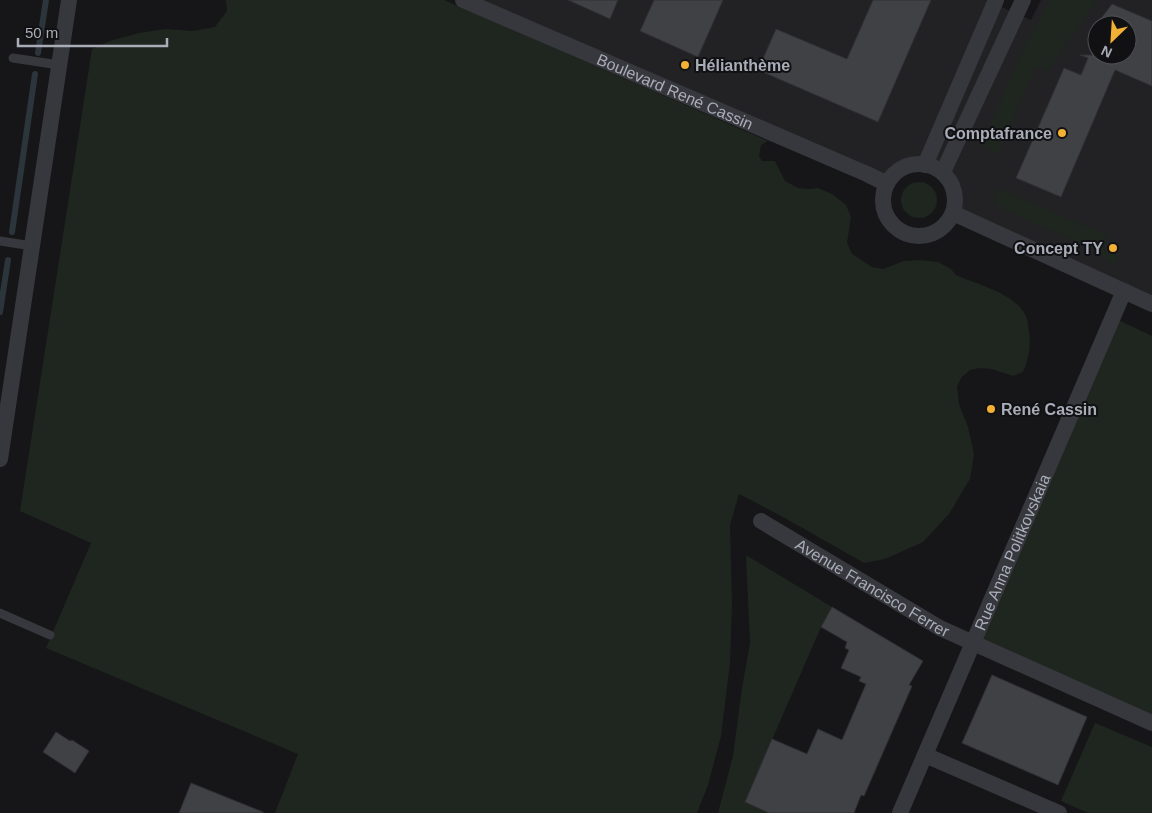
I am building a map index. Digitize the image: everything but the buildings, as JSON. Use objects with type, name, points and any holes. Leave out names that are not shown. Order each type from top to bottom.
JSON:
[{"type":"street","points":[[0,459],[69,0]]},
{"type":"street","name":"Boulevard René Cassin","points":[[463,0],[887,184]]},
{"type":"street","points":[[925,165],[996,0]]},
{"type":"street","points":[[943,172],[1023,0]]},
{"type":"street","points":[[919,163],[925,165],[932,166],[943,172],[951,182],[956,206],[949,222],[940,231],[928,236],[916,237],[903,233],[894,227],[886,216],[883,204],[884,191],[889,180],[897,170],[919,163]]},
{"type":"street","points":[[953,213],[1152,304]]},
{"type":"street","name":"Rue Anna Politkovskaia","points":[[900,813],[1124,291]]},
{"type":"street","name":"Avenue Francisco Ferrer","points":[[760,521],[940,628],[1152,723]]},
{"type":"street","points":[[925,755],[1059,813]]},
{"type":"lane","points":[[13,58],[59,65]]},
{"type":"lane","points":[[0,242],[32,246]]},
{"type":"lane","points":[[0,613],[50,635]]},
{"type":"shaded area","points":[[226,0],[444,0],[768,141],[761,145],[759,156],[762,161],[775,161],[785,181],[798,188],[818,188],[832,194],[846,205],[851,217],[847,243],[852,254],[872,267],[883,269],[904,261],[938,262],[951,269],[956,275],[997,291],[1016,303],[1023,310],[1027,319],[1030,341],[1028,357],[1023,372],[1013,376],[992,369],[979,368],[970,370],[961,378],[957,387],[959,404],[968,427],[974,454],[970,479],[949,514],[923,542],[885,559],[864,563],[739,494],[730,525],[732,604],[730,663],[721,736],[708,785],[697,813],[275,813],[298,754],[46,648],[91,543],[20,511],[92,49],[110,41],[139,33],[165,29],[193,31],[215,27],[227,11]]},
{"type":"shaded area","points":[[463,0],[986,0],[1031,20],[1041,0],[1152,0],[1152,304],[955,206],[955,194],[951,182],[943,172],[932,166],[919,163],[909,165],[897,171],[889,180]]},
{"type":"shaded area","points":[[1051,0],[1097,0],[1048,71],[1036,66],[998,154],[981,145],[1026,43]]},
{"type":"shaded area","points":[[919,182],[926,183],[932,187],[936,193],[936,207],[932,213],[926,217],[919,218],[912,217],[906,213],[902,207],[901,200],[902,193],[906,187],[912,183]]},
{"type":"shaded area","points":[[997,188],[1109,236],[1103,250],[1119,257],[1115,265],[1106,260],[1100,252],[1002,209],[993,199]]},
{"type":"shaded area","points":[[1112,317],[1152,336],[1152,723],[973,643]]},
{"type":"shaded area","points":[[746,555],[832,607],[821,627],[745,802],[769,813],[718,813],[733,756],[750,643]]},
{"type":"shaded area","points":[[1095,723],[1152,747],[1152,813],[1088,813],[1061,801]]},
{"type":"waterway","points":[[38,53],[46,0]]},
{"type":"waterway","points":[[12,232],[35,74]]},
{"type":"waterway","points":[[0,312],[8,260]]},
{"type":"place","name":"Hélianthème","points":[[685,65]]},
{"type":"place","name":"Comptafrance","points":[[1062,133]]},
{"type":"place","name":"Concept TY","points":[[1113,248]]},
{"type":"place","name":"René Cassin","points":[[991,409]]}]
